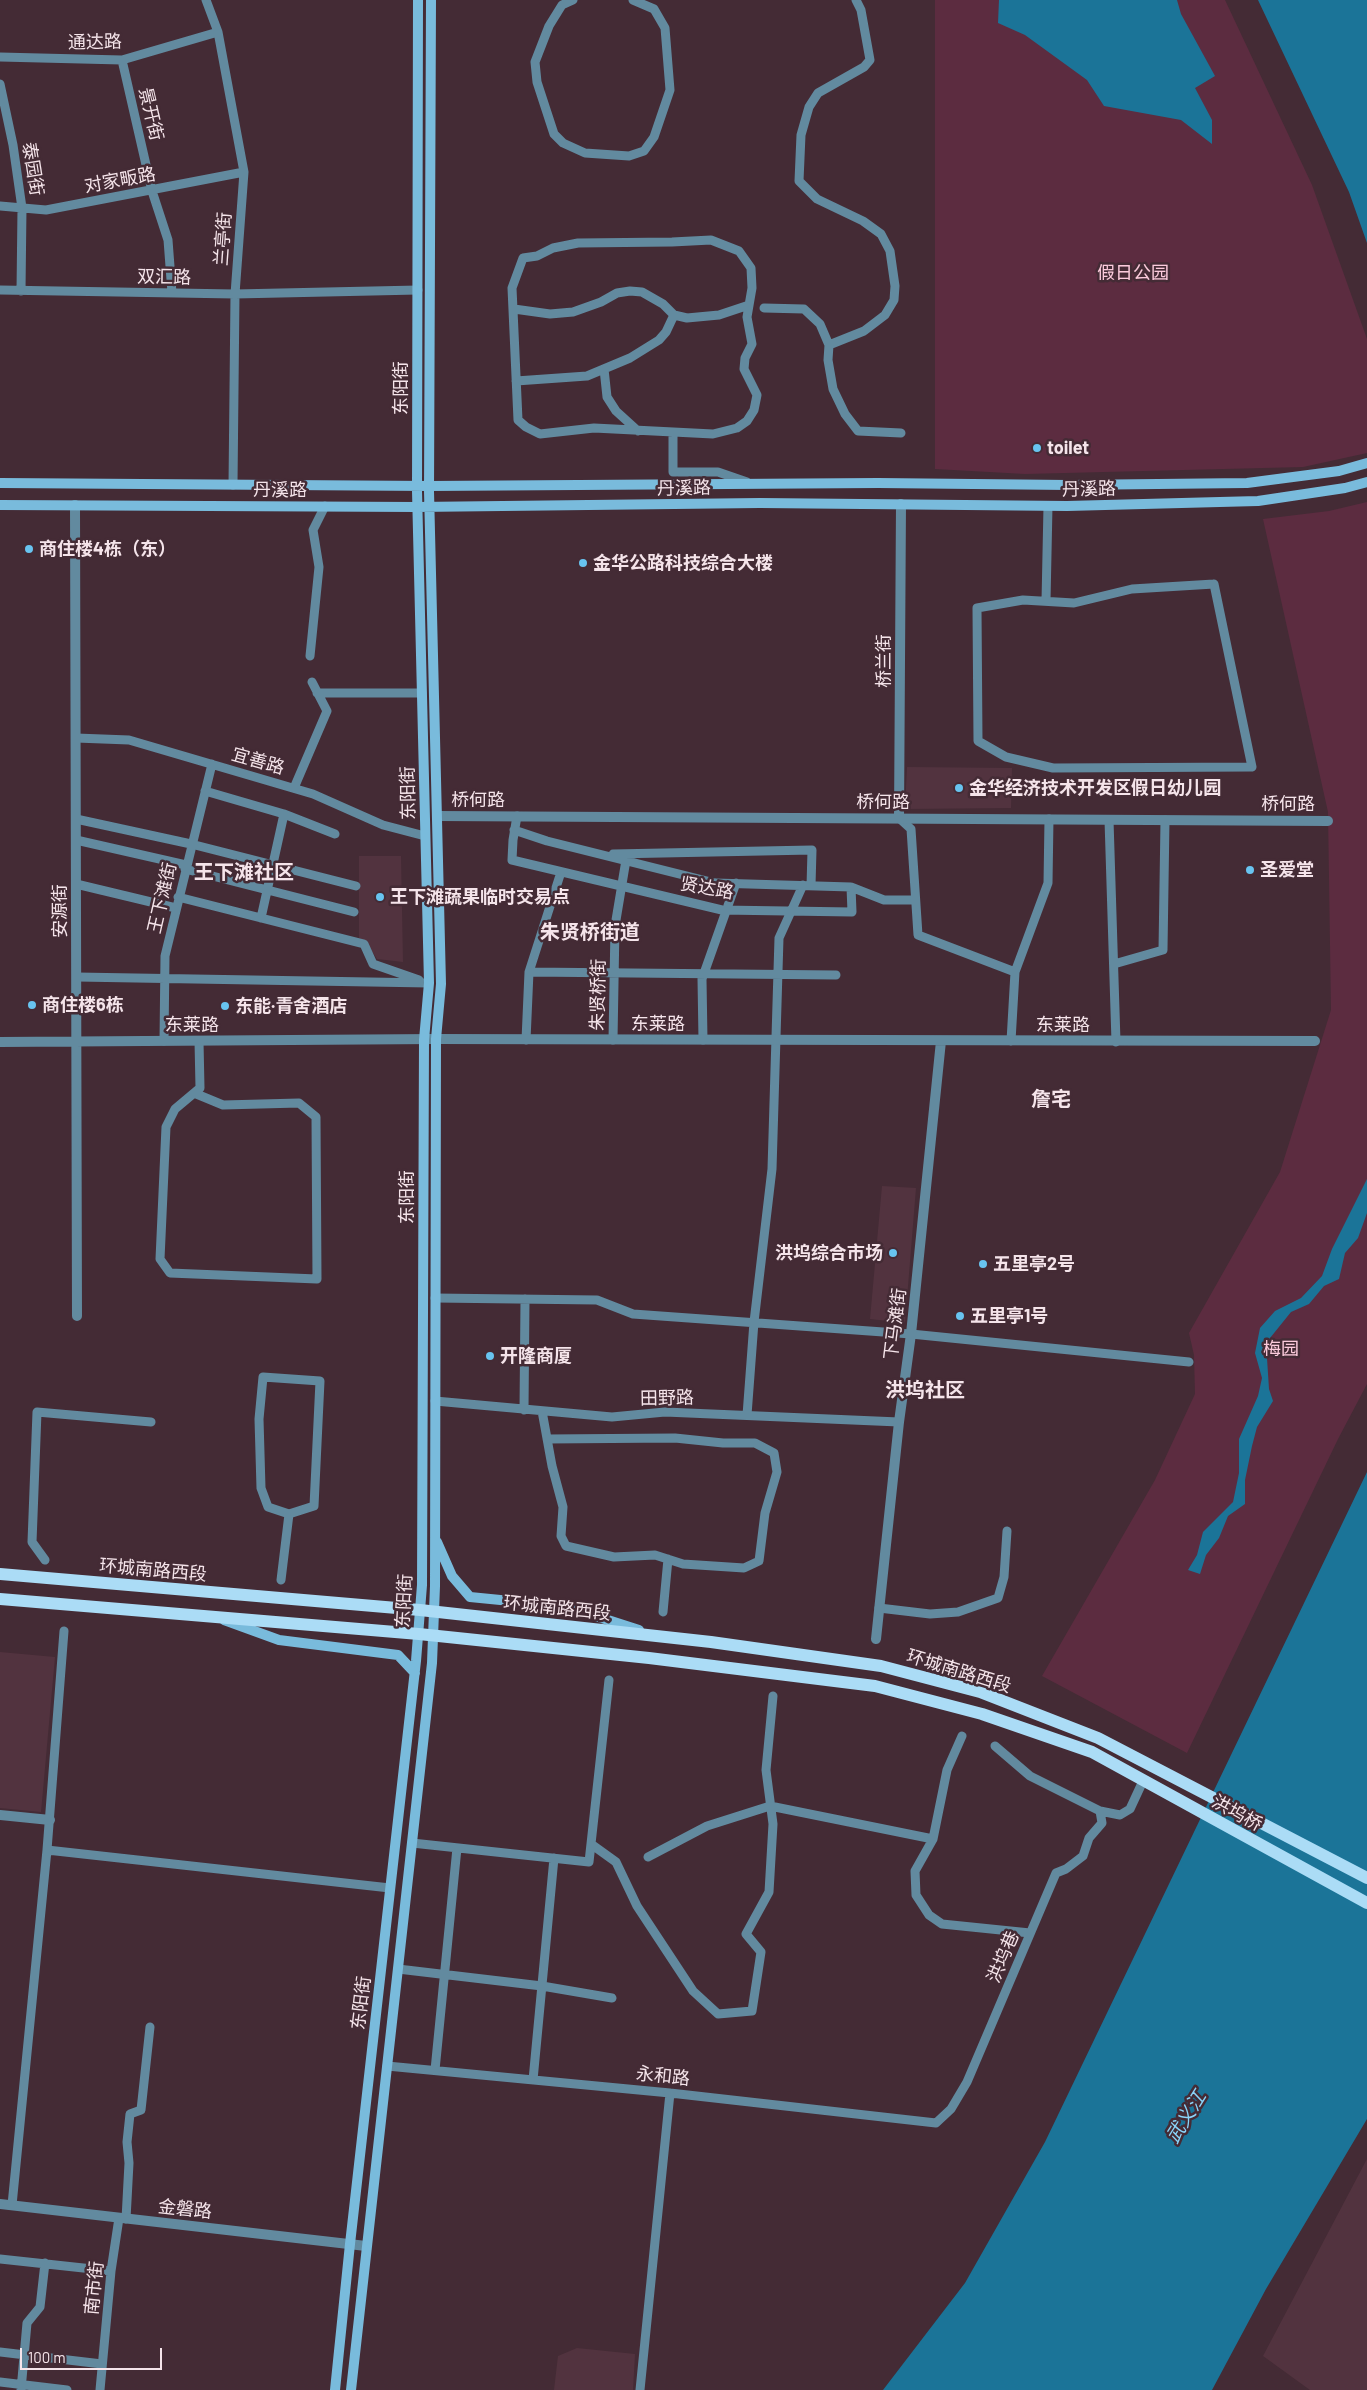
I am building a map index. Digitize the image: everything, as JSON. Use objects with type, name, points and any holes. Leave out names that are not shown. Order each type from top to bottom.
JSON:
[{"type":"main road","name":"东阳街","points":[[336,2390],[350,2244],[415,1673],[422,1565],[424,1040],[429,983],[417,507],[418,0]]},
{"type":"main road","name":"东阳街","points":[[351,2390],[432,1663],[434,1612],[436,1040],[441,984],[429,486],[431,0]]},
{"type":"main road","name":"丹溪路","points":[[0,483],[429,486],[1248,483],[1339,471],[1367,463]]},
{"type":"main road","name":"丹溪路","points":[[0,505],[430,507],[760,503],[1067,506],[1258,500],[1345,488],[1367,482]]},
{"type":"main road","points":[[435,1539],[452,1576],[470,1597],[541,1604],[580,1611],[659,1637]]},
{"type":"main road","name":"环城南路西段","points":[[0,1574],[420,1610],[659,1637],[881,1666],[980,1692],[1098,1738]]},
{"type":"main road","name":"环城南路西段","points":[[0,1599],[418,1634],[649,1658],[875,1686],[982,1714],[1092,1752]]},
{"type":"main road","points":[[213,1617],[278,1640],[398,1655],[415,1673]]},
{"type":"main road","name":"洪坞桥","points":[[1098,1738],[1367,1878]]},
{"type":"main road","name":"洪坞桥","points":[[1092,1752],[1367,1903]]},
{"type":"street","name":"兰亭街","points":[[206,0],[218,32],[244,172],[235,294],[233,484]]},
{"type":"street","points":[[573,0],[562,5],[549,26],[536,62],[537,82],[554,134],[563,144],[585,153],[629,156],[644,151],[654,137],[670,90],[665,28],[654,9],[633,0]]},
{"type":"street","points":[[829,345],[864,330],[885,315],[894,300],[893,262],[890,251],[881,234],[863,221],[816,199],[799,181],[801,136],[809,107],[818,92],[864,67],[870,60],[861,10],[856,0]]},
{"type":"street","name":"通达路","points":[[0,57],[122,60],[218,32]]},
{"type":"street","name":"景开街","points":[[122,60],[152,191],[168,240],[172,293]]},
{"type":"street","name":"泰园街","points":[[0,84],[13,145],[22,208],[21,291]]},
{"type":"street","name":"对家畈路","points":[[0,206],[46,210],[244,172]]},
{"type":"street","points":[[711,240],[739,251],[750,268],[752,288],[749,305],[746,317],[752,344],[745,358],[744,369],[757,395],[754,410],[737,428],[713,434],[594,428],[540,434],[526,427],[518,420],[512,288],[523,258],[537,256],[553,248],[578,243],[711,240]]},
{"type":"street","name":"双汇路","points":[[0,290],[235,294],[418,290]]},
{"type":"street","points":[[514,309],[550,314],[572,312],[617,294],[630,291],[642,292],[663,304],[674,315],[687,318],[719,315],[749,305]]},
{"type":"street","points":[[764,308],[804,309],[820,324],[829,345],[828,360],[833,389],[845,414],[858,431],[901,433]]},
{"type":"street","points":[[516,381],[587,376],[604,369],[630,358],[659,340],[666,332],[674,315]]},
{"type":"street","points":[[604,369],[607,397],[616,411],[638,431]]},
{"type":"street","points":[[673,433],[673,472],[718,472],[750,484]]},
{"type":"street","name":"桥兰街","points":[[899,818],[902,504]]},
{"type":"street","name":"安源街","points":[[75,505],[77,1316]]},
{"type":"street","points":[[310,656],[319,567],[313,530],[325,506]]},
{"type":"street","points":[[1046,601],[1048,506]]},
{"type":"street","points":[[1214,584],[1252,767],[1053,768],[1006,757],[978,741],[977,608],[1023,600],[1046,601],[1074,603],[1132,589],[1214,584]]},
{"type":"street","points":[[294,788],[327,711],[312,682]]},
{"type":"street","points":[[318,693],[422,692]]},
{"type":"street","name":"宜善路","points":[[76,738],[129,740],[313,794],[383,825],[425,836]]},
{"type":"street","name":"王下滩街","points":[[164,1041],[163,977],[165,956],[212,764]]},
{"type":"street","points":[[205,791],[284,814],[335,834]]},
{"type":"street","points":[[261,918],[269,890],[272,865],[284,814]]},
{"type":"street","name":"桥何路","points":[[437,816],[1328,821]]},
{"type":"street","name":"贤达路","points":[[517,816],[512,860],[728,910],[852,912],[851,887]]},
{"type":"street","points":[[899,818],[911,829],[918,935],[1015,972]]},
{"type":"street","points":[[76,819],[191,844],[356,886]]},
{"type":"street","points":[[1011,1041],[1015,972],[1048,883],[1049,819]]},
{"type":"street","points":[[1109,820],[1116,1042]]},
{"type":"street","points":[[1114,964],[1163,950],[1165,820]]},
{"type":"street","points":[[514,830],[600,854],[715,882],[851,887],[884,900],[915,900]]},
{"type":"street","points":[[76,840],[354,912]]},
{"type":"street","points":[[600,854],[812,850],[807,885],[791,911],[778,938],[772,1169],[754,1322],[748,1415]]},
{"type":"street","name":"朱贤桥街","points":[[613,1040],[615,926],[626,860]]},
{"type":"street","points":[[526,1040],[529,972],[561,872]]},
{"type":"street","points":[[703,1040],[702,979],[736,883]]},
{"type":"street","points":[[76,884],[176,908]]},
{"type":"street","points":[[178,897],[364,944],[373,964],[429,983]]},
{"type":"street","points":[[529,972],[836,975]]},
{"type":"street","points":[[77,976],[429,983]]},
{"type":"street","name":"东莱路","points":[[0,1042],[424,1040],[1315,1041]]},
{"type":"street","points":[[194,1092],[222,1105],[299,1103],[316,1117],[317,1279],[170,1272],[160,1259],[166,1127],[176,1109],[194,1092],[200,1088],[198,1041]]},
{"type":"street","name":"下马滩街","points":[[876,1639],[899,1422],[911,1334],[941,1041]]},
{"type":"street","points":[[435,1298],[597,1300],[633,1314],[911,1334],[1189,1362]]},
{"type":"street","points":[[524,1410],[525,1299]]},
{"type":"street","points":[[263,1377],[320,1381],[314,1506],[290,1514],[268,1507],[261,1488],[259,1419],[263,1377]]},
{"type":"street","name":"田野路","points":[[435,1400],[612,1417],[665,1412],[899,1422]]},
{"type":"street","points":[[542,1411],[547,1439],[563,1507],[561,1536],[566,1546],[614,1557],[655,1555],[683,1564],[744,1568],[759,1561],[765,1512],[777,1472],[774,1453],[755,1443],[723,1443],[675,1438],[547,1439]]},
{"type":"street","points":[[45,1560],[32,1542],[36,1412],[151,1422]]},
{"type":"street","points":[[281,1580],[290,1514]]},
{"type":"street","points":[[879,1608],[930,1614],[958,1612],[998,1598],[1004,1577],[1007,1531]]},
{"type":"street","points":[[663,1612],[668,1559]]},
{"type":"street","points":[[12,2205],[50,1820],[64,1631]]},
{"type":"street","points":[[412,1843],[589,1862],[609,1680]]},
{"type":"street","points":[[591,1844],[616,1862],[637,1906],[693,1991],[718,2014],[752,2011],[761,1952],[746,1934],[769,1892],[773,1824],[766,1770],[773,1696]]},
{"type":"street","points":[[962,1736],[947,1770],[933,1839],[916,1871],[916,1895],[929,1915],[942,1924],[1030,1933]]},
{"type":"street","points":[[995,1746],[1030,1776],[1100,1811],[1120,1815],[1130,1809],[1143,1781]]},
{"type":"street","points":[[648,1857],[706,1826],[770,1806],[933,1839]]},
{"type":"street","name":"洪坞巷","points":[[936,2123],[951,2109],[967,2082],[1056,1873],[1066,1869],[1083,1856],[1089,1838],[1102,1823],[1100,1811]]},
{"type":"street","points":[[0,1815],[50,1820]]},
{"type":"street","points":[[435,2070],[457,1848]]},
{"type":"street","points":[[47,1850],[390,1888]]},
{"type":"street","points":[[533,2080],[554,1858]]},
{"type":"street","points":[[398,1968],[542,1986],[612,1998]]},
{"type":"street","name":"南市街","points":[[100,2390],[111,2271],[122,2219],[129,2163],[126,2142],[130,2114],[140,2110],[150,2027]]},
{"type":"street","name":"永和路","points":[[387,2066],[670,2093],[936,2123]]},
{"type":"street","points":[[640,2390],[670,2093]]},
{"type":"street","name":"金磐路","points":[[0,2204],[366,2246]]},
{"type":"street","points":[[0,2259],[111,2271]]},
{"type":"street","points":[[21,2387],[27,2323],[40,2307],[46,2264]]},
{"type":"street","points":[[0,2352],[102,2364]]},
{"type":"street","points":[[0,2382],[21,2387],[67,2390]]},
{"type":"shaded area","name":"金华经济技术开发区假日幼儿园","points":[[907,767],[1012,768],[1011,808],[905,809]]},
{"type":"shaded area","name":"王下滩蔬果临时交易点","points":[[359,856],[401,856],[403,962],[377,959],[368,945],[359,938]]},
{"type":"shaded area","name":"洪坞综合市场","points":[[882,1186],[916,1188],[905,1323],[870,1319]]},
{"type":"shaded area","points":[[0,1652],[55,1657],[41,1812],[0,1808]]},
{"type":"shaded area","points":[[1367,2159],[1367,2390],[1310,2390],[1263,2356]]},
{"type":"shaded area","points":[[577,2348],[635,2354],[633,2390],[554,2390],[558,2356]]},
{"type":"green space","name":"假日公园","points":[[935,0],[1225,0],[1312,185],[1367,339],[1367,453],[1303,467],[1025,474],[935,469]]},
{"type":"green space","name":"梅园","points":[[1367,502],[1367,1384],[1338,1439],[1187,1753],[1042,1676],[1155,1480],[1195,1394],[1194,1355],[1189,1333],[1280,1172],[1331,1010],[1328,812],[1263,519],[1329,511]]},
{"type":"water","points":[[999,0],[1177,0],[1181,14],[1215,76],[1195,88],[1212,120],[1212,144],[1181,120],[1104,106],[1087,80],[1025,35],[998,23]]},
{"type":"water","points":[[1258,0],[1367,0],[1367,243],[1349,192]]},
{"type":"water","points":[[1367,1179],[1367,1213],[1358,1238],[1345,1253],[1339,1279],[1324,1286],[1309,1304],[1291,1312],[1266,1343],[1269,1389],[1273,1401],[1257,1427],[1245,1480],[1245,1504],[1228,1516],[1219,1538],[1206,1555],[1200,1574],[1188,1570],[1197,1555],[1203,1532],[1233,1502],[1239,1473],[1239,1439],[1258,1396],[1262,1378],[1255,1353],[1260,1328],[1275,1311],[1301,1298],[1322,1276],[1332,1249]]},
{"type":"water","name":"武义江","points":[[1367,1472],[1367,2119],[1266,2289],[1212,2390],[883,2390],[965,2283],[1045,2142]]},
{"type":"place","name":"toilet","points":[[1037,448]]},
{"type":"place","name":"商住楼4栋（东）","points":[[29,549]]},
{"type":"place","name":"金华公路科技综合大楼","points":[[583,563]]},
{"type":"place","name":"金华经济技术开发区假日幼儿园","points":[[959,788]]},
{"type":"place","name":"圣爱堂","points":[[1250,870]]},
{"type":"place","name":"王下滩蔬果临时交易点","points":[[380,897]]},
{"type":"place","name":"商住楼6栋","points":[[32,1005]]},
{"type":"place","name":"东能·青舍酒店","points":[[225,1006]]},
{"type":"place","name":"洪坞综合市场","points":[[893,1253]]},
{"type":"place","name":"五里亭2号","points":[[983,1264]]},
{"type":"place","name":"五里亭1号","points":[[960,1316]]},
{"type":"place","name":"开隆商厦","points":[[490,1356]]},
{"type":"district","name":"王下滩社区","points":[[244,872]]},
{"type":"district","name":"朱贤桥街道","points":[[590,932]]},
{"type":"district","name":"詹宅","points":[[1051,1099]]},
{"type":"district","name":"洪坞社区","points":[[925,1390]]}]
